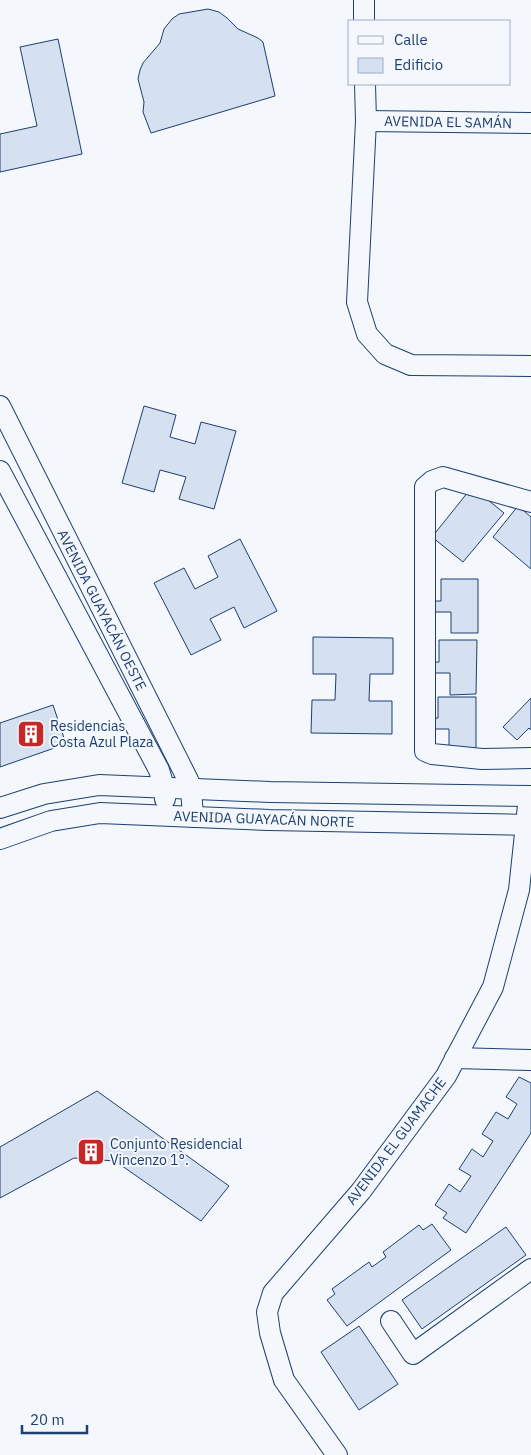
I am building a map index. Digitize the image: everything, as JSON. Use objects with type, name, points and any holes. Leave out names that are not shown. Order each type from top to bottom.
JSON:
[{"type":"street","points":[[364,0],[364,20]]},
{"type":"street","points":[[365,85],[366,121],[358,302],[366,334],[384,354],[411,365],[531,366]]},
{"type":"street","name":"AVENIDA EL SAMÁN","points":[[366,121],[531,124]]},
{"type":"street","name":"AVENIDA GUAYACÁN OESTE","points":[[0,406],[191,788],[193,817]]},
{"type":"street","name":"AVENIDA GUAYACÁN OESTE","points":[[0,473],[159,770],[164,787],[167,815]]},
{"type":"street","points":[[531,502],[443,477],[432,481],[425,487],[425,751],[432,754],[482,759],[531,758]]},
{"type":"street","name":"AVENIDA GUAYACÁN NORTE","points":[[0,808],[44,794],[99,785],[280,792],[530,796]]},
{"type":"street","name":"AVENIDA EL GUAMACHE","points":[[337,1455],[284,1380],[270,1333],[267,1312],[273,1293],[361,1191],[446,1076],[493,987],[519,890],[529,825],[530,796]]},
{"type":"street","name":"AVENIDA GUAYACÁN NORTE","points":[[0,839],[51,821],[100,813],[269,820],[529,825]]},
{"type":"street","points":[[455,1058],[531,1060]]},
{"type":"street","points":[[391,1321],[413,1354],[531,1269]]},
{"type":"building","points":[[208,9],[219,12],[238,29],[263,42],[275,96],[151,133],[143,112],[144,102],[138,79],[143,63],[160,43],[164,29],[172,19],[179,14]]},
{"type":"building","points":[[58,39],[82,154],[0,172],[0,134],[37,126],[20,47]]},
{"type":"building","points":[[144,406],[176,415],[170,437],[195,444],[201,422],[236,431],[214,509],[179,499],[186,477],[160,470],[154,492],[122,483]]},
{"type":"building","points":[[472,487],[504,513],[463,562],[432,537]]},
{"type":"building","points":[[518,506],[531,517],[531,569],[493,537]]},
{"type":"building","points":[[240,539],[277,611],[244,628],[234,607],[210,619],[221,640],[191,655],[154,583],[184,568],[195,589],[218,577],[208,556]]},
{"type":"building","points":[[441,579],[478,579],[478,633],[451,633],[451,612],[429,612],[429,601],[441,601]]},
{"type":"building","points":[[313,637],[393,638],[393,674],[370,674],[369,701],[392,701],[392,734],[311,733],[312,700],[335,700],[336,674],[313,674]]},
{"type":"building","points":[[439,640],[477,640],[476,694],[450,695],[450,673],[427,673],[427,662],[439,662]]},
{"type":"building","points":[[438,697],[476,697],[476,751],[449,751],[449,729],[426,729],[426,718],[438,718]]},
{"type":"building","points":[[531,698],[531,730],[529,728],[517,740],[503,727]]},
{"type":"building","name":"Residencias Costa Azul Plaza","points":[[53,705],[66,744],[0,767],[0,723]]},
{"type":"building","points":[[519,1077],[531,1083],[531,1133],[466,1233],[443,1218],[447,1213],[435,1205],[449,1184],[460,1192],[471,1176],[459,1169],[472,1149],[483,1157],[493,1141],[482,1134],[496,1112],[508,1119],[517,1104],[506,1097]]},
{"type":"building","name":"Conjunto Residencial Vincenzo 1°.","points":[[97,1091],[229,1186],[201,1221],[115,1161],[74,1158],[0,1198],[0,1147]]},
{"type":"building","points":[[432,1224],[451,1250],[347,1326],[327,1300],[335,1294],[332,1289],[369,1262],[372,1267],[386,1257],[383,1252],[419,1225],[423,1230]]},
{"type":"building","points":[[506,1227],[526,1255],[422,1329],[402,1300]]},
{"type":"building","points":[[359,1326],[398,1384],[359,1410],[321,1352]]},
{"type":"place","name":"Residencias Costa Azul Plaza","points":[[31,734]]},
{"type":"place","name":"Conjunto Residencial Vincenzo 1°.","points":[[91,1152]]}]
